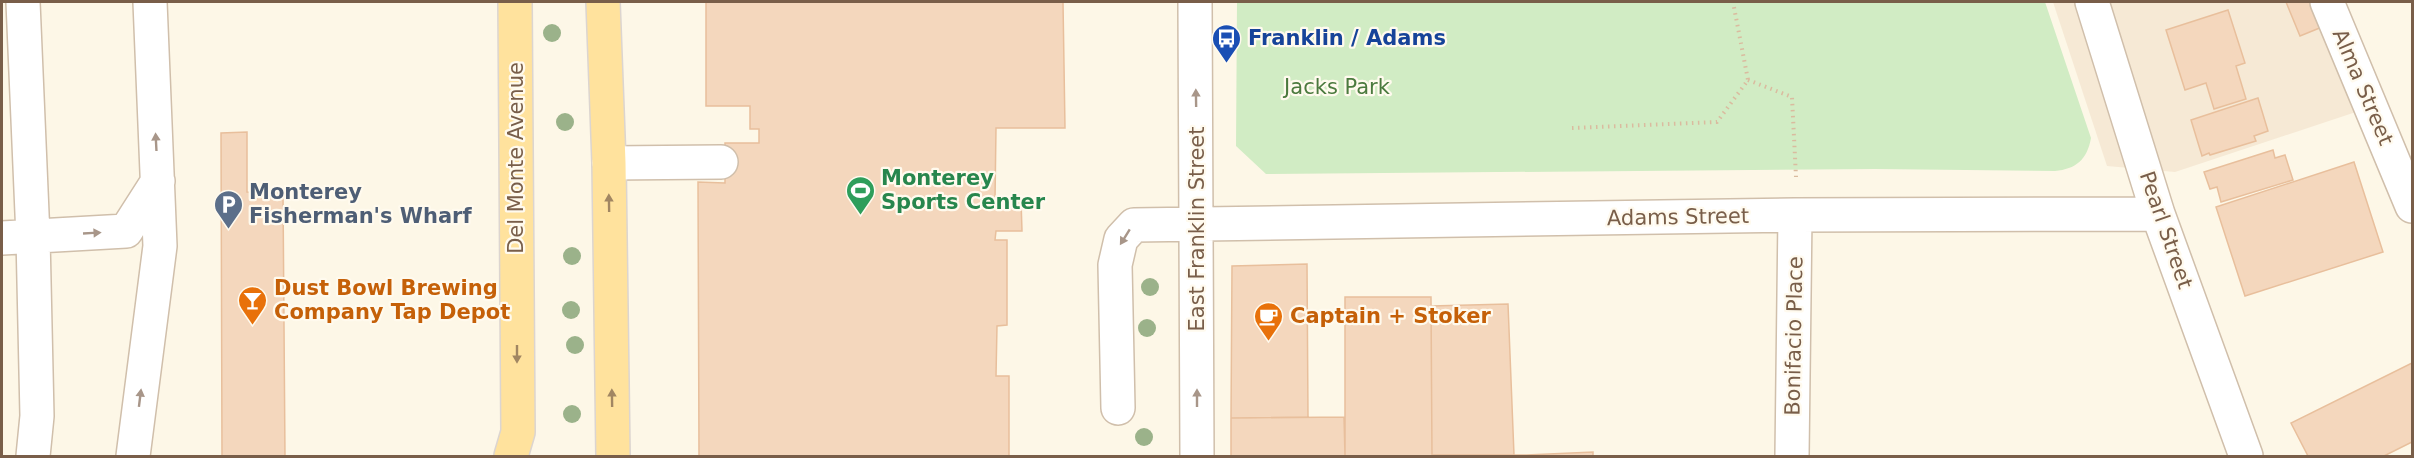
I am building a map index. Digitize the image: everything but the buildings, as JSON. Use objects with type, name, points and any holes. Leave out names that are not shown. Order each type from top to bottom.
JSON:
[{"type":"main road","name":"Del Monte Avenue","points":[[515,2],[518,448]]},
{"type":"main road","points":[[603,2],[609,163],[613,456]]},
{"type":"street","points":[[23,2],[17,237],[37,416],[33,456]]},
{"type":"street","points":[[134,456],[160,246],[150,2]]},
{"type":"street","name":"East Franklin Street","points":[[1195,2],[1197,456]]},
{"type":"street","name":"Pearl Street","points":[[2092,2],[2158,214],[2246,456]]},
{"type":"street","name":"Alma Street","points":[[2327,2],[2412,206]]},
{"type":"street","points":[[609,163],[721,162]]},
{"type":"street","points":[[17,237],[126,231],[158,181]]},
{"type":"street","name":"Adams Street","points":[[1118,408],[1115,265],[1121,239],[1134,225],[1795,215],[2158,214]]},
{"type":"street","name":"Bonifacio Place","points":[[1792,456],[1795,215]]},
{"type":"path","points":[[1572,128],[1717,122],[1748,80],[1733,2]]},
{"type":"path","points":[[1748,80],[1792,97],[1796,177]]},
{"type":"shaded area","points":[[2053,2],[2318,2],[2362,110],[2175,172],[2107,166]]},
{"type":"green space","name":"Jacks Park","points":[[1237,2],[2045,2],[2091,138],[2087,152],[2079,162],[2069,168],[2055,171],[1875,169],[1266,174],[1236,146]]},
{"type":"place","name":"Franklin / Adams","points":[[1227,64]]},
{"type":"place","name":"Monterey Sports Center","points":[[860,216]]},
{"type":"place","name":"Monterey Fisherman's Wharf","points":[[228,230]]},
{"type":"place","name":"Dust Bowl Brewing Company Tap Depot","points":[[253,326]]},
{"type":"place","name":"Captain + Stoker","points":[[1269,342]]}]
